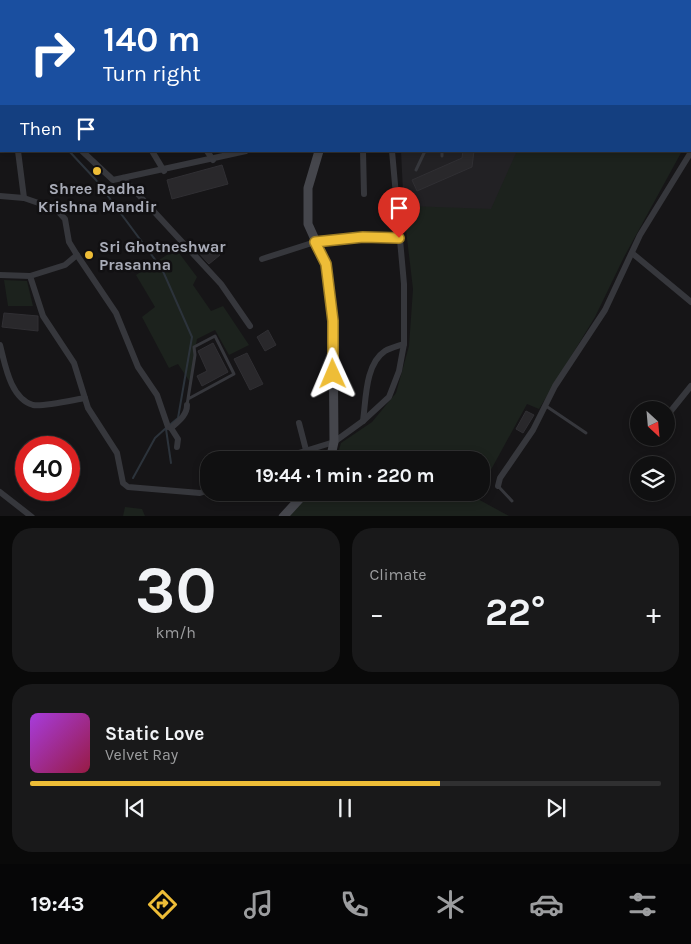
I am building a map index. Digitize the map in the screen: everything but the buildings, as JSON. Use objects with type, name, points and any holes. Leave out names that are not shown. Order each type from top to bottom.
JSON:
[{"type":"street","points":[[18,152],[24,198]]},
{"type":"street","points":[[83,152],[113,180],[164,171],[242,152]]},
{"type":"street","points":[[153,152],[164,171]]},
{"type":"street","points":[[208,152],[213,160]]},
{"type":"street","points":[[319,152],[308,188],[308,224],[326,264],[333,321],[334,442],[332,451]]},
{"type":"street","points":[[363,152],[364,194]]},
{"type":"street","points":[[303,451],[334,442],[363,421],[389,396],[399,371],[404,344],[404,284],[399,238],[398,192],[392,152]]},
{"type":"street","points":[[498,486],[500,478],[533,430],[555,386],[605,310],[640,236],[691,152]]},
{"type":"street","points":[[123,178],[221,284],[250,326]]},
{"type":"street","points":[[0,196],[24,198],[56,209],[65,219],[69,242],[116,314],[138,367],[157,395],[164,422],[171,428],[178,439],[177,447]]},
{"type":"street","points":[[262,259],[315,242],[363,237],[399,238]]},
{"type":"street","points":[[632,253],[691,302]]},
{"type":"street","points":[[0,275],[30,276],[65,265],[77,255]]},
{"type":"street","points":[[30,276],[43,316],[74,363],[88,408],[117,453],[123,483],[128,487],[200,493]]},
{"type":"street","points":[[363,421],[369,378],[374,366],[385,351],[404,344]]},
{"type":"street","points":[[0,345],[7,374],[20,396],[34,405],[85,398]]},
{"type":"street","points":[[675,406],[691,386]]},
{"type":"street","points":[[171,428],[187,411],[187,402]]},
{"type":"street","points":[[298,422],[306,450]]},
{"type":"street","points":[[0,492],[32,516]]},
{"type":"street","points":[[283,516],[297,501]]},
{"type":"lane","points":[[416,170],[425,152]]},
{"type":"lane","points":[[214,336],[234,374],[187,402],[195,355],[194,347],[214,336]]},
{"type":"lane","points":[[545,406],[586,433]]},
{"type":"lane","points":[[498,486],[512,501]]},
{"type":"shaded area","points":[[401,152],[523,152],[500,216],[428,225],[404,213]]},
{"type":"shaded area","points":[[517,152],[681,152],[624,257],[595,317],[539,409],[527,404],[490,472],[490,451],[339,451],[341,443],[372,422],[396,393],[409,346],[413,289],[404,213],[407,206],[491,209]]},
{"type":"shaded area","points":[[176,249],[197,277],[193,285],[211,311],[223,306],[249,345],[229,355],[215,330],[197,339],[190,382],[178,364],[169,368],[142,317],[155,307],[136,275]]},
{"type":"shaded area","points":[[4,280],[27,281],[33,306],[8,306]]},
{"type":"shaded area","points":[[303,501],[482,501],[509,516],[289,516]]},
{"type":"shaded area","points":[[125,507],[142,509],[145,516],[123,516]]},
{"type":"waterway","points":[[70,152],[96,180],[162,269],[192,337],[178,418],[171,424]]},
{"type":"waterway","points":[[133,478],[155,438],[166,428]]},
{"type":"waterway","points":[[166,429],[171,463]]},
{"type":"place","name":"Shree Radha Krishna Mandir","points":[[97,171]]},
{"type":"place","name":"Sri Ghotneshwar Prasanna","points":[[89,255]]},
{"type":"route","points":[[333,374],[333,321],[326,264],[315,242],[363,237],[399,238]]}]
